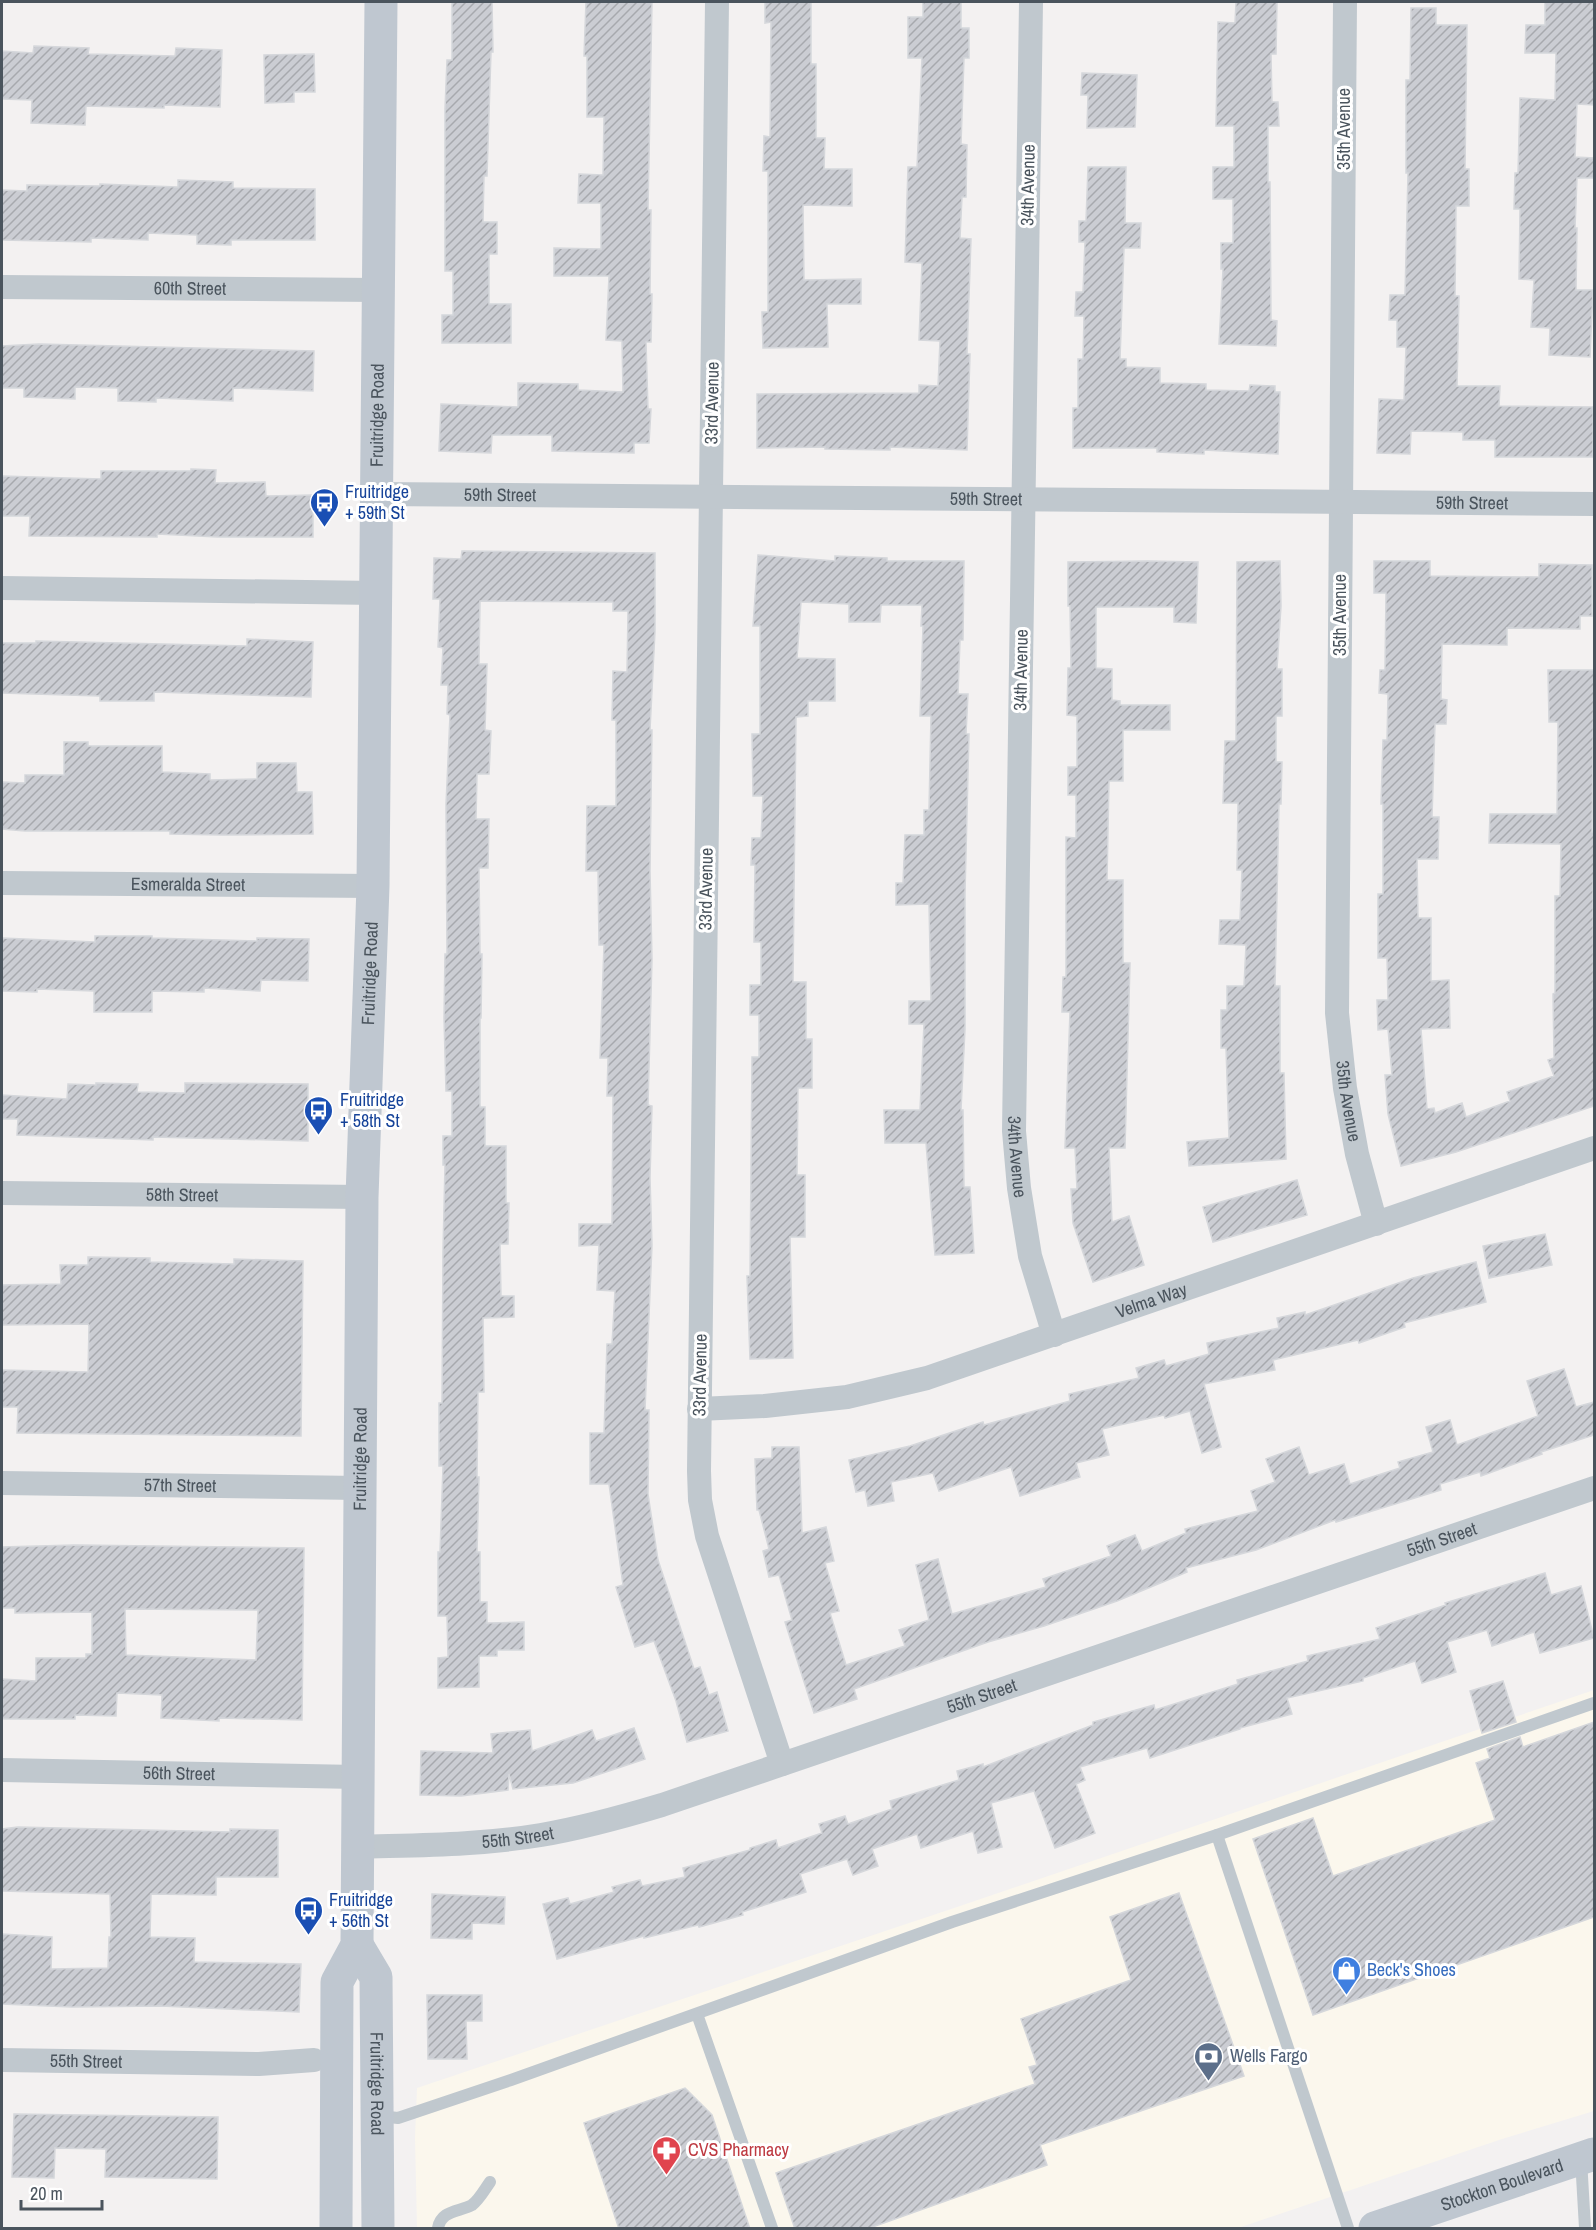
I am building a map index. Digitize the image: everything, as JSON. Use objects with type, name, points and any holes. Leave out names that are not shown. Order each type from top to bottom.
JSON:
[{"type":"main road","name":"Fruitridge Road","points":[[336,2229],[337,1982],[357,1945],[362,1197],[373,886],[381,2]]},
{"type":"main road","name":"Fruitridge Road","points":[[357,1945],[376,1977],[378,2229]]},
{"type":"main road","name":"Stockton Boulevard","points":[[1375,2229],[1588,2156]]},
{"type":"street","name":"33rd Avenue","points":[[717,2],[699,1409],[700,1500],[707,1536],[782,1764]]},
{"type":"street","name":"34th Avenue","points":[[1031,2],[1014,1131],[1018,1188],[1030,1256],[1054,1335]]},
{"type":"street","name":"35th Avenue","points":[[1345,2],[1337,1013],[1345,1088],[1357,1154],[1376,1224]]},
{"type":"street","name":"60th Street","points":[[2,287],[379,290]]},
{"type":"street","name":"59th Street","points":[[377,494],[1594,504]]},
{"type":"street","points":[[2,588],[376,593]]},
{"type":"street","name":"Esmeralda Street","points":[[2,883],[373,886]]},
{"type":"street","name":"Velma Way","points":[[699,1409],[765,1406],[847,1397],[927,1378],[1594,1148]]},
{"type":"street","name":"58th Street","points":[[2,1193],[362,1197]]},
{"type":"street","name":"57th Street","points":[[2,1483],[359,1488]]},
{"type":"street","name":"55th Street","points":[[358,1847],[463,1844],[539,1836],[590,1826],[662,1805],[1594,1488]]},
{"type":"street","name":"56th Street","points":[[2,1770],[357,1776]]},
{"type":"street","name":"55th Street","points":[[2,2060],[260,2064],[314,2060]]},
{"type":"lane","points":[[377,2116],[399,2118],[698,2014],[952,1922],[1217,1835],[1594,1703]]},
{"type":"lane","points":[[1217,1835],[1348,2229]]},
{"type":"lane","points":[[698,2014],[772,2229]]},
{"type":"lane","points":[[1585,2229],[1588,2156]]},
{"type":"lane","points":[[438,2229],[439,2223],[451,2211],[473,2204],[490,2182]]},
{"type":"shaded area","points":[[1594,1690],[1594,2111],[1502,2139],[1238,2228],[417,2228],[415,2138],[417,2088]]},
{"type":"building","points":[[452,2],[492,2],[493,52],[491,52],[487,176],[484,176],[483,222],[497,222],[497,254],[489,254],[489,304],[511,304],[511,343],[442,343],[442,315],[453,315],[453,271],[445,271],[445,109],[447,60],[452,60]]},
{"type":"building","points":[[586,2],[652,2],[648,210],[651,210],[650,294],[652,294],[651,342],[646,342],[648,409],[651,409],[649,443],[634,443],[634,453],[552,451],[552,435],[492,435],[491,453],[439,451],[441,404],[518,407],[518,383],[578,384],[578,390],[623,392],[622,341],[606,340],[609,276],[554,276],[554,248],[601,249],[601,203],[578,203],[579,174],[603,175],[604,117],[587,117],[587,56],[584,56]]},
{"type":"building","points":[[765,2],[811,2],[811,64],[816,64],[816,138],[825,138],[824,169],[852,169],[852,206],[803,205],[804,280],[861,279],[861,304],[827,304],[828,347],[763,348],[762,312],[768,312],[768,171],[763,171],[764,136],[770,137],[771,22],[765,23]]},
{"type":"building","points":[[923,2],[961,2],[961,28],[969,28],[969,58],[964,58],[961,144],[967,145],[966,197],[962,197],[960,238],[971,239],[967,354],[970,354],[967,450],[890,447],[890,450],[825,449],[825,447],[757,448],[757,394],[919,393],[919,385],[938,386],[940,341],[919,340],[922,263],[905,262],[908,167],[917,167],[922,58],[908,58],[908,17],[923,17]]},
{"type":"building","points":[[1236,2],[1277,2],[1276,54],[1271,54],[1272,102],[1278,102],[1279,126],[1268,126],[1271,320],[1277,321],[1276,346],[1219,344],[1223,269],[1221,269],[1221,243],[1233,243],[1233,199],[1213,199],[1213,167],[1234,167],[1234,126],[1216,126],[1218,22],[1235,23]]},
{"type":"building","points":[[1545,2],[1594,2],[1594,105],[1577,104],[1575,157],[1594,158],[1594,178],[1577,178],[1575,228],[1577,228],[1576,290],[1593,290],[1590,357],[1549,355],[1550,328],[1531,327],[1534,280],[1519,279],[1520,209],[1514,209],[1515,173],[1518,173],[1520,98],[1555,100],[1556,53],[1525,53],[1526,25],[1545,25]]},
{"type":"building","points":[[1411,8],[1436,8],[1436,25],[1467,25],[1465,169],[1469,169],[1469,206],[1456,206],[1455,296],[1459,296],[1457,386],[1500,386],[1499,406],[1593,407],[1593,457],[1495,457],[1495,440],[1463,440],[1463,432],[1411,431],[1410,454],[1377,453],[1379,399],[1404,400],[1406,347],[1397,347],[1397,320],[1389,320],[1390,295],[1405,295],[1408,173],[1406,173],[1406,80],[1410,80]]},
{"type":"building","points":[[34,46],[89,48],[88,54],[175,56],[176,48],[222,50],[220,107],[86,106],[85,125],[31,123],[32,100],[2,99],[2,51],[33,53]]},
{"type":"building","points":[[314,54],[315,92],[294,92],[294,102],[265,103],[264,55]]},
{"type":"building","points":[[1082,73],[1137,75],[1135,127],[1087,128],[1088,95],[1081,95]]},
{"type":"building","points":[[1088,167],[1126,167],[1125,223],[1141,223],[1140,248],[1124,248],[1120,359],[1126,359],[1126,367],[1160,368],[1160,383],[1206,384],[1206,390],[1249,391],[1250,385],[1275,386],[1275,392],[1280,392],[1278,454],[1204,450],[1204,454],[1157,452],[1157,448],[1073,448],[1073,408],[1078,408],[1078,359],[1083,359],[1084,316],[1075,316],[1076,292],[1083,292],[1085,242],[1079,242],[1079,221],[1086,221]]},
{"type":"building","points":[[178,180],[233,182],[233,188],[315,189],[315,240],[231,240],[231,245],[197,244],[197,235],[148,233],[148,240],[91,238],[91,242],[2,240],[2,190],[27,191],[27,185],[100,186],[100,184],[178,187]]},
{"type":"building","points":[[39,344],[314,351],[313,391],[233,388],[233,401],[156,398],[156,402],[118,401],[118,388],[75,387],[75,399],[24,397],[24,388],[2,388],[2,346]]},
{"type":"building","points":[[191,469],[216,470],[215,483],[265,482],[266,496],[313,495],[313,537],[218,537],[157,534],[157,537],[29,536],[30,516],[2,516],[2,476],[101,479],[101,471],[191,471]]},
{"type":"building","points":[[462,551],[655,553],[655,631],[650,730],[652,730],[650,871],[652,959],[648,1105],[652,1106],[650,1178],[652,1245],[645,1410],[649,1410],[648,1494],[658,1560],[694,1669],[700,1667],[709,1695],[717,1692],[728,1731],[687,1742],[676,1701],[654,1641],[635,1647],[616,1587],[623,1585],[609,1484],[590,1484],[590,1433],[604,1433],[607,1344],[612,1344],[615,1291],[597,1290],[599,1245],[579,1246],[579,1224],[612,1224],[613,1096],[607,1096],[608,1058],[600,1058],[604,945],[599,945],[598,871],[586,871],[587,806],[616,806],[616,720],[612,720],[613,671],[627,672],[628,611],[613,611],[613,602],[480,601],[479,664],[487,664],[485,730],[491,731],[489,774],[477,774],[476,819],[489,819],[488,868],[479,868],[480,954],[482,954],[480,1107],[485,1107],[485,1146],[506,1146],[506,1203],[509,1203],[508,1244],[500,1244],[501,1296],[514,1296],[514,1317],[483,1318],[484,1392],[478,1392],[477,1552],[480,1552],[480,1602],[487,1602],[487,1623],[524,1622],[524,1650],[497,1650],[497,1656],[479,1656],[479,1687],[438,1688],[438,1658],[448,1657],[447,1616],[438,1616],[438,1552],[440,1552],[443,1466],[439,1466],[439,1403],[442,1403],[445,1165],[443,1165],[443,1136],[452,1136],[452,1091],[446,1091],[444,1018],[445,954],[447,954],[446,805],[450,715],[447,714],[448,685],[441,685],[443,648],[438,647],[440,599],[433,599],[434,558],[461,559]]},
{"type":"building","points":[[758,555],[835,561],[835,556],[887,558],[887,561],[964,561],[963,640],[960,640],[958,694],[968,694],[966,734],[969,734],[965,893],[965,1029],[961,1110],[963,1110],[964,1187],[970,1187],[974,1253],[935,1255],[926,1143],[885,1143],[884,1110],[920,1110],[924,1024],[909,1024],[909,1001],[931,1001],[929,904],[896,905],[896,883],[903,883],[905,835],[924,835],[924,810],[929,810],[931,716],[920,716],[922,605],[881,605],[880,622],[849,622],[849,604],[801,602],[797,658],[835,659],[835,701],[808,701],[808,716],[796,717],[793,982],[806,982],[806,1039],[812,1039],[812,1088],[798,1088],[797,1175],[805,1175],[805,1237],[790,1237],[793,1358],[750,1359],[747,1276],[750,1276],[752,1057],[759,1057],[759,1015],[750,1015],[750,985],[761,985],[761,942],[754,942],[755,865],[751,865],[752,838],[761,838],[763,796],[753,796],[752,734],[760,734],[760,626],[753,626]]},
{"type":"building","points":[[1280,561],[1281,606],[1277,669],[1282,669],[1282,716],[1276,716],[1276,762],[1282,762],[1275,986],[1280,986],[1280,1073],[1284,1073],[1286,1159],[1189,1166],[1187,1142],[1229,1138],[1226,1048],[1221,1048],[1221,1010],[1227,1010],[1227,986],[1244,986],[1246,945],[1219,944],[1220,920],[1240,920],[1242,870],[1237,870],[1238,803],[1223,803],[1225,741],[1236,741],[1237,562]]},
{"type":"building","points":[[1374,561],[1430,561],[1430,576],[1539,577],[1539,564],[1592,565],[1592,616],[1580,616],[1580,629],[1507,628],[1507,645],[1442,644],[1441,699],[1447,700],[1446,724],[1435,724],[1432,817],[1439,817],[1438,859],[1417,859],[1418,918],[1431,918],[1431,981],[1449,980],[1450,1028],[1421,1029],[1427,1109],[1434,1108],[1435,1113],[1462,1103],[1466,1117],[1510,1101],[1507,1092],[1554,1076],[1548,1060],[1554,1058],[1555,896],[1560,896],[1561,844],[1489,843],[1490,814],[1557,814],[1558,722],[1549,722],[1548,670],[1594,670],[1592,832],[1594,832],[1594,1106],[1456,1152],[1401,1166],[1388,1114],[1385,1075],[1392,1075],[1388,1029],[1378,1030],[1377,1000],[1388,1000],[1387,958],[1378,958],[1378,894],[1383,894],[1383,804],[1381,804],[1383,740],[1387,740],[1388,694],[1379,693],[1380,670],[1385,670],[1386,593],[1374,593]]},
{"type":"building","points":[[1068,562],[1198,562],[1196,623],[1174,622],[1174,607],[1096,607],[1096,668],[1112,669],[1112,700],[1120,701],[1120,705],[1170,705],[1170,730],[1123,730],[1123,781],[1109,781],[1107,880],[1123,880],[1123,963],[1130,963],[1125,1148],[1109,1148],[1112,1222],[1129,1216],[1144,1265],[1093,1282],[1073,1223],[1071,1189],[1077,1189],[1075,1148],[1065,1148],[1070,1012],[1062,1012],[1063,977],[1066,977],[1066,837],[1076,838],[1076,795],[1068,795],[1068,767],[1077,767],[1077,716],[1067,715],[1068,668],[1071,668]]},
{"type":"building","points":[[247,639],[313,642],[311,697],[154,692],[154,701],[100,701],[100,696],[2,693],[2,643],[36,643],[36,641],[247,646]]},
{"type":"building","points":[[64,742],[88,742],[88,746],[162,746],[162,772],[210,774],[210,780],[257,779],[257,763],[296,763],[297,792],[312,792],[313,834],[223,835],[170,834],[170,831],[2,829],[2,782],[25,783],[25,775],[64,775]]},
{"type":"building","points":[[95,936],[257,941],[257,938],[309,939],[308,981],[261,980],[260,991],[204,988],[204,992],[152,991],[152,1012],[94,1012],[94,991],[37,989],[37,992],[2,991],[2,938],[95,942]]},
{"type":"building","points":[[96,1083],[138,1084],[137,1092],[185,1093],[185,1083],[308,1084],[308,1141],[153,1137],[153,1140],[17,1135],[18,1119],[2,1119],[2,1095],[67,1099],[68,1084],[96,1085]]},
{"type":"building","points":[[1297,1180],[1307,1215],[1213,1242],[1203,1207]]},
{"type":"building","points":[[1545,1234],[1552,1265],[1489,1278],[1483,1246]]},
{"type":"building","points":[[88,1257],[150,1258],[150,1262],[234,1264],[234,1259],[303,1261],[301,1436],[17,1433],[18,1407],[2,1407],[2,1370],[88,1372],[89,1326],[88,1324],[2,1325],[2,1285],[61,1284],[60,1265],[88,1265]]},
{"type":"building","points":[[1476,1262],[1486,1302],[1404,1323],[1405,1327],[1359,1343],[1358,1340],[1273,1360],[1275,1370],[1204,1384],[1221,1447],[1202,1453],[1190,1411],[1165,1418],[1164,1415],[1102,1429],[1109,1455],[1076,1463],[1080,1477],[1020,1496],[1011,1467],[939,1491],[933,1473],[891,1482],[894,1501],[868,1506],[865,1490],[856,1492],[849,1460],[910,1446],[983,1422],[984,1425],[1070,1401],[1069,1394],[1139,1378],[1136,1368],[1164,1360],[1166,1366],[1209,1354],[1207,1343],[1279,1328],[1277,1318],[1305,1312],[1305,1315],[1413,1278]]},
{"type":"building","points":[[1564,1369],[1576,1407],[1594,1402],[1594,1435],[1541,1452],[1542,1454],[1481,1476],[1480,1472],[1440,1484],[1441,1490],[1336,1522],[1335,1520],[1256,1550],[1186,1568],[1187,1572],[1117,1601],[988,1642],[854,1689],[857,1699],[814,1713],[785,1622],[792,1620],[779,1575],[769,1577],[763,1551],[769,1549],[759,1510],[757,1510],[755,1459],[772,1458],[772,1447],[799,1447],[802,1533],[826,1527],[834,1561],[825,1563],[839,1611],[830,1613],[846,1665],[905,1646],[899,1630],[929,1620],[916,1565],[938,1559],[952,1614],[1046,1587],[1043,1579],[1111,1556],[1107,1546],[1135,1535],[1142,1551],[1186,1533],[1185,1529],[1258,1511],[1251,1491],[1275,1482],[1266,1459],[1299,1447],[1309,1475],[1344,1464],[1350,1484],[1400,1468],[1398,1462],[1433,1452],[1426,1427],[1450,1420],[1457,1445],[1538,1416],[1527,1381]]},
{"type":"building","points":[[75,1545],[304,1548],[302,1720],[219,1718],[219,1721],[161,1718],[162,1695],[117,1693],[116,1716],[75,1715],[75,1719],[2,1719],[2,1679],[36,1681],[36,1658],[86,1658],[86,1654],[92,1654],[92,1612],[15,1613],[15,1608],[2,1608],[2,1547]],"holes":[[[125,1609],[258,1610],[256,1660],[126,1655]]]},
{"type":"building","points":[[1545,1573],[1551,1595],[1581,1586],[1594,1638],[1540,1653],[1534,1632],[1492,1646],[1487,1630],[1447,1642],[1456,1672],[1422,1683],[1415,1661],[1363,1678],[1363,1681],[1287,1698],[1292,1714],[1240,1728],[1150,1758],[1147,1748],[1080,1767],[1085,1780],[1076,1784],[1095,1833],[1055,1848],[1034,1791],[991,1803],[1002,1847],[978,1853],[973,1831],[921,1848],[917,1834],[872,1849],[878,1866],[853,1875],[847,1859],[800,1874],[806,1892],[742,1912],[743,1915],[699,1927],[698,1925],[644,1938],[644,1936],[557,1959],[543,1904],[568,1898],[570,1904],[614,1892],[612,1887],[640,1880],[642,1886],[685,1877],[683,1868],[750,1850],[750,1848],[776,1840],[778,1848],[822,1833],[819,1824],[845,1816],[848,1824],[892,1809],[890,1801],[959,1780],[957,1771],[983,1764],[983,1767],[1093,1725],[1093,1722],[1154,1705],[1155,1710],[1238,1684],[1237,1680],[1308,1661],[1307,1656],[1380,1639],[1376,1628],[1446,1605],[1445,1603]]},
{"type":"building","points":[[1503,1681],[1516,1722],[1482,1733],[1470,1691]]},
{"type":"building","points":[[1594,1722],[1594,1917],[1313,2015],[1253,1839],[1313,1818],[1333,1876],[1495,1820],[1476,1763],[1490,1758],[1487,1749],[1520,1737],[1523,1747]]},
{"type":"building","points":[[634,1728],[645,1759],[573,1783],[513,1789],[509,1774],[508,1790],[461,1796],[420,1795],[421,1751],[493,1753],[491,1734],[530,1730],[532,1751],[592,1730],[596,1741]]},
{"type":"building","points":[[18,1827],[230,1832],[230,1829],[278,1830],[278,1877],[216,1877],[216,1895],[151,1894],[150,1937],[195,1938],[194,1962],[301,1964],[299,2012],[161,2006],[72,2007],[2,2004],[2,1934],[52,1937],[51,1969],[108,1968],[109,1937],[111,1937],[110,1894],[2,1891],[2,1829]]},
{"type":"building","points":[[1179,1893],[1244,2076],[1040,2145],[1047,2165],[867,2229],[795,2229],[776,2173],[1035,2084],[1029,2067],[1037,2065],[1021,2019],[1131,1980],[1110,1917]]},
{"type":"building","points":[[432,1894],[505,1897],[504,1924],[472,1923],[472,1939],[431,1938]]},
{"type":"building","points":[[427,1995],[482,1995],[482,2021],[466,2021],[467,2059],[428,2059]]},
{"type":"building","name":"CVS Pharmacy","points":[[685,2088],[712,2115],[750,2229],[619,2229],[584,2123]]},
{"type":"building","points":[[14,2114],[218,2117],[217,2179],[105,2177],[106,2149],[55,2148],[54,2178],[12,2177]]},
{"type":"place","name":"Fruitridge + 59th St","points":[[324,528]]},
{"type":"place","name":"Fruitridge + 58th St","points":[[319,1136]]},
{"type":"place","name":"Fruitridge + 56th St","points":[[308,1936]]},
{"type":"place","name":"Beck's Shoes","points":[[1346,1996]]},
{"type":"place","name":"Wells Fargo","points":[[1209,2082]]},
{"type":"place","name":"CVS Pharmacy","points":[[667,2176]]}]
